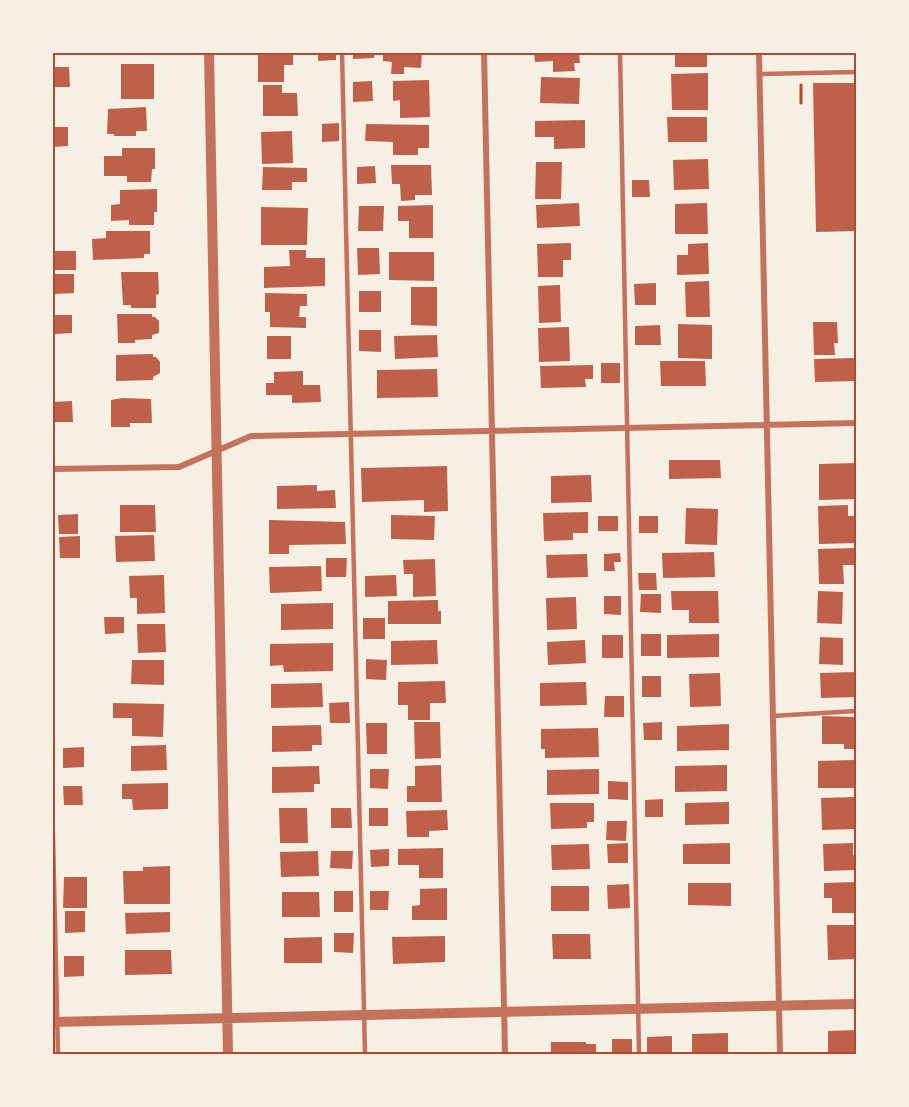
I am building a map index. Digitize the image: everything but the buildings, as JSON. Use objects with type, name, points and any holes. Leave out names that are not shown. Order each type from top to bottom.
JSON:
[{"type":"street","points":[[209,52],[228,1054]]},
{"type":"street","points":[[484,52],[505,1054]]},
{"type":"street","points":[[759,52],[780,1054]]},
{"type":"street","points":[[52,469],[179,467],[251,436],[856,423]]},
{"type":"street","points":[[55,1022],[856,1004]]},
{"type":"lane","points":[[342,52],[365,1054]]},
{"type":"lane","points":[[620,52],[639,1054]]},
{"type":"lane","points":[[759,74],[856,72]]},
{"type":"lane","points":[[772,716],[856,711]]},
{"type":"lane","points":[[52,794],[55,1022],[58,1054]]},
{"type":"path","points":[[801,85],[801,103]]}]
